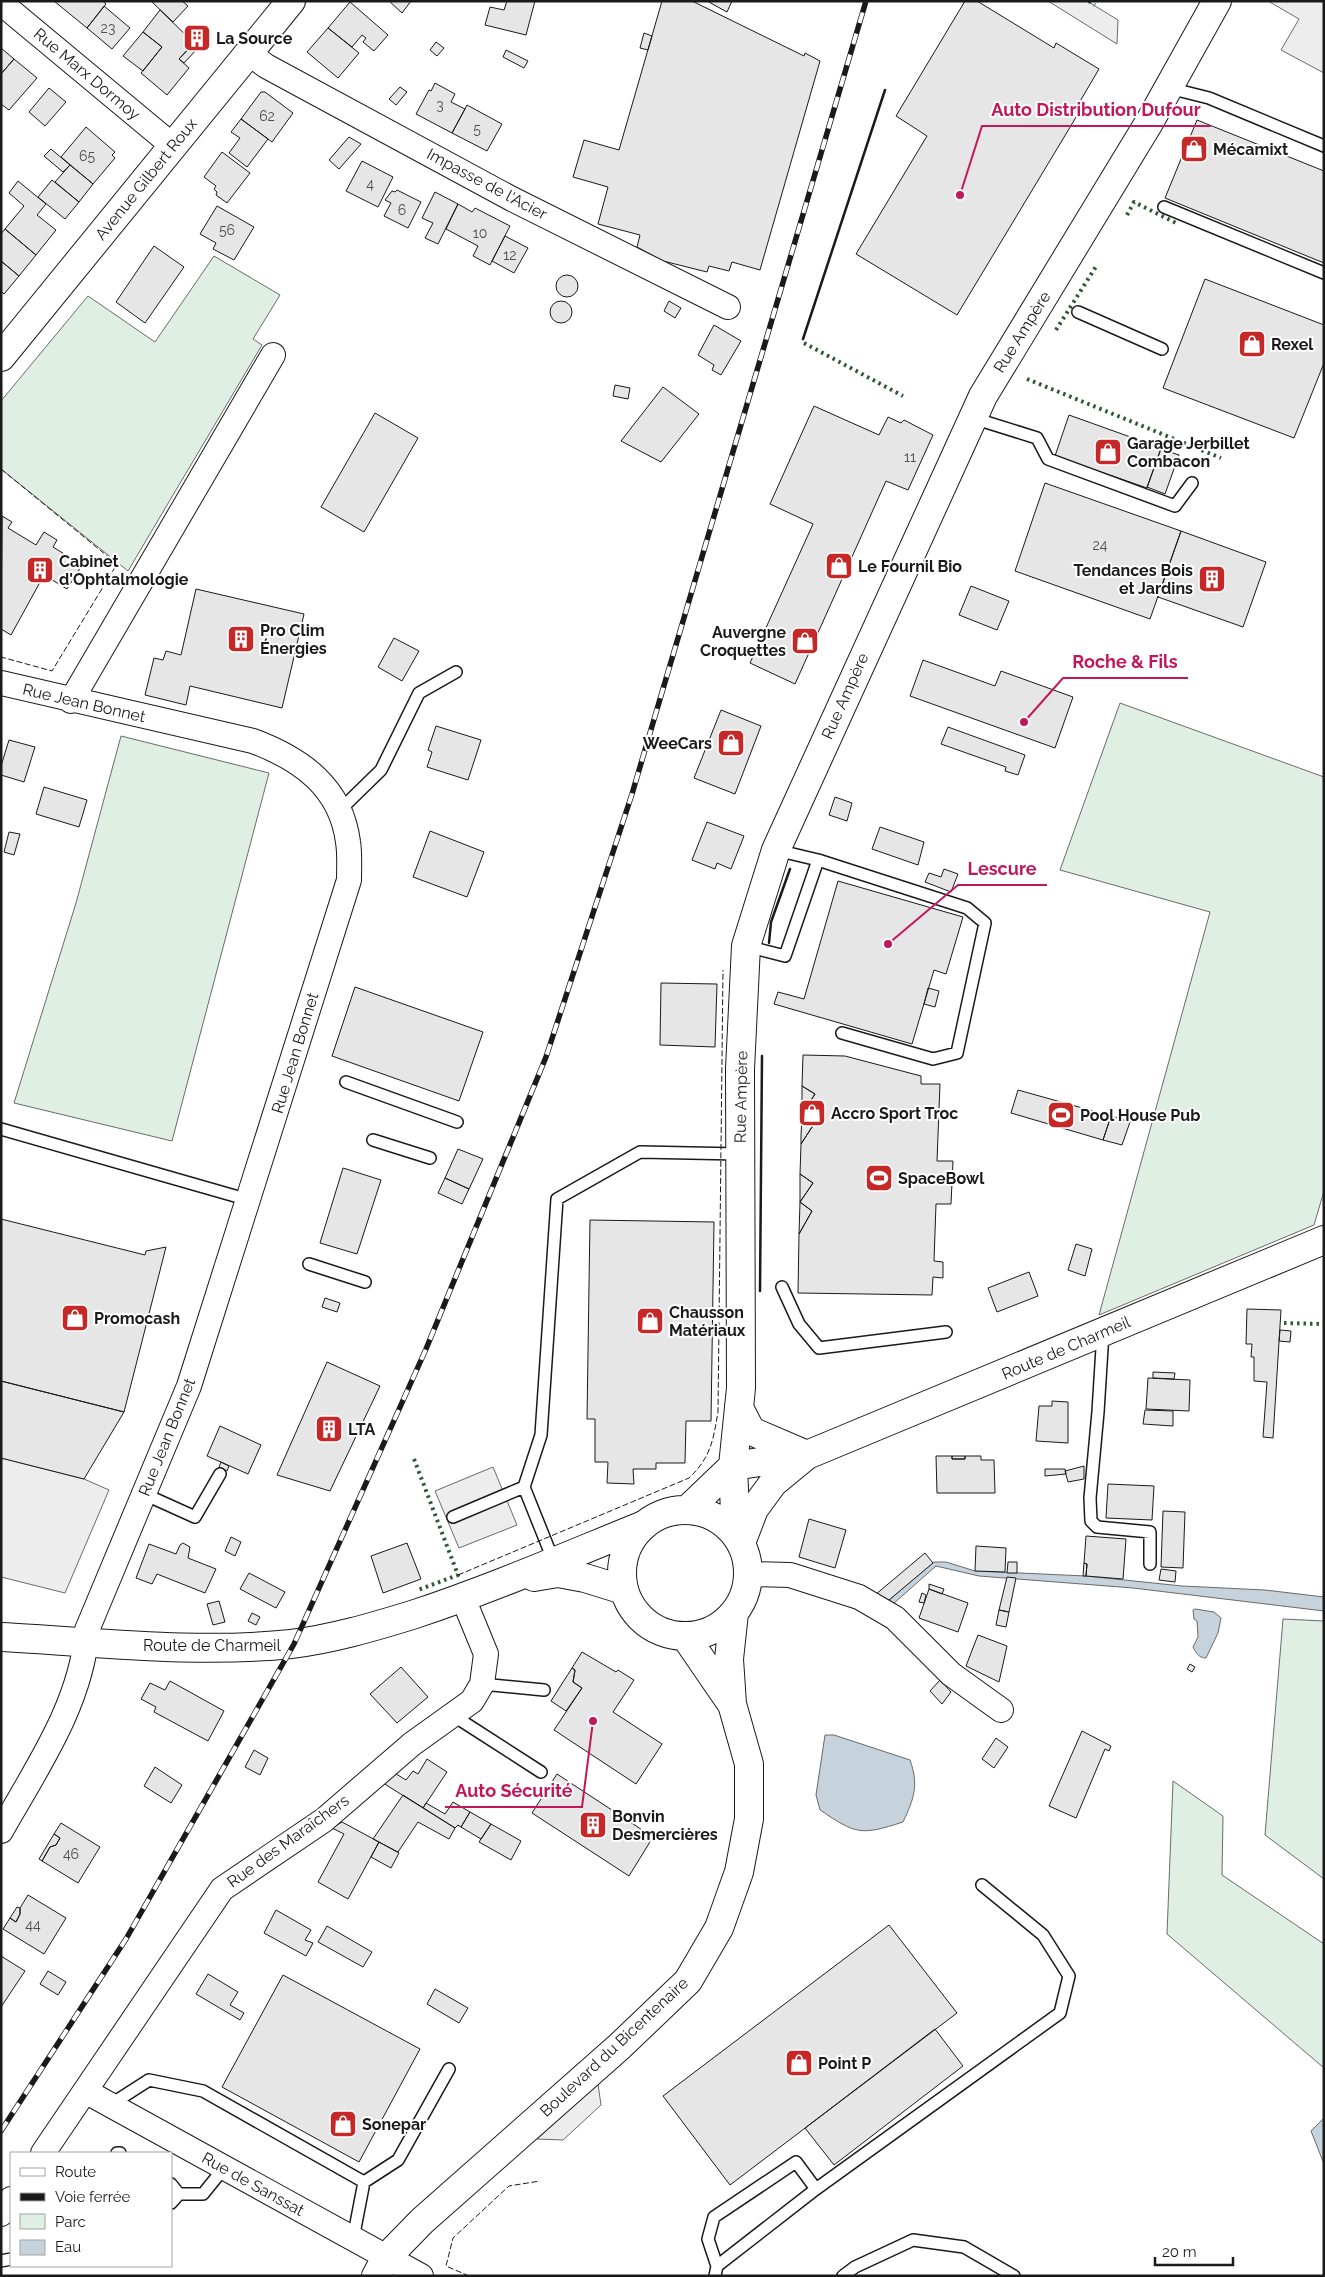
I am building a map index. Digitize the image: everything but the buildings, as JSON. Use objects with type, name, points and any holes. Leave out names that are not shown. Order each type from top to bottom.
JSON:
[{"type":"main road","name":"Avenue Gilbert Roux","points":[[1,357],[292,1]]},
{"type":"main road","name":"Rue Ampère","points":[[738,1539],[733,1466],[741,1388],[740,1069],[746,946],[776,850],[983,396],[1169,88],[1217,1]]},
{"type":"main road","name":"Route de Charmeil","points":[[733,1466],[807,1455],[1324,1240]]},
{"type":"main road","points":[[739,1408],[751,1431],[807,1455]]},
{"type":"main road","name":"Route de Charmeil","points":[[738,1539],[754,1509],[773,1483],[807,1455]]},
{"type":"main road","points":[[687,1510],[733,1466]]},
{"type":"main road","points":[[687,1510],[706,1513],[723,1522],[738,1539],[746,1558],[748,1574],[744,1595],[734,1613],[720,1625],[703,1634],[685,1636],[665,1633],[647,1623],[633,1609],[624,1590],[622,1572],[625,1554],[632,1538],[644,1525],[657,1516],[672,1511],[687,1510]]},
{"type":"main road","name":"Route de Charmeil","points":[[1,1637],[188,1648],[294,1644],[372,1628],[556,1567],[644,1525]]},
{"type":"main road","points":[[556,1567],[624,1590]]},
{"type":"main road","name":"Boulevard du Bicentenaire","points":[[381,2267],[422,2221],[620,2046],[688,1980],[719,1928],[739,1872],[749,1819],[749,1764],[732,1704],[729,1659],[734,1613]]},
{"type":"main road","name":"Boulevard du Bicentenaire","points":[[685,1636],[732,1704]]},
{"type":"street","name":"Rue Marx Dormoy","points":[[1,3],[173,146]]},
{"type":"street","name":"Impasse de l'Acier","points":[[249,53],[266,66],[512,199],[728,307]]},
{"type":"street","points":[[71,701],[274,355]]},
{"type":"street","name":"Rue Jean Bonnet","points":[[1,683],[71,701],[253,741],[278,751],[316,775],[340,810],[348,842],[348,880],[189,1386],[87,1630],[84,1656],[63,1720],[1,1831]]},
{"type":"street","points":[[748,1574],[790,1575],[859,1597],[894,1618],[952,1674],[1001,1710]]},
{"type":"street","name":"Rue des Maraîchers","points":[[44,2152],[222,1889],[324,1820],[412,1744],[454,1716],[472,1701],[482,1684],[486,1654],[463,1598]]},
{"type":"street","name":"Rue de Sanssat","points":[[85,2091],[353,2240],[381,2267],[421,2276]]},
{"type":"street","points":[[1,2214],[10,2200]]},
{"type":"lane","points":[[1169,88],[1209,98],[1324,146]]},
{"type":"lane","points":[[1164,207],[1324,273]]},
{"type":"lane","points":[[1078,312],[1162,349]]},
{"type":"lane","points":[[973,418],[1037,438],[1048,459],[1175,506],[1192,483]]},
{"type":"lane","points":[[340,810],[381,770],[419,693],[456,672]]},
{"type":"lane","points":[[776,850],[818,860],[967,908],[985,923],[956,1053],[934,1059],[842,1033]]},
{"type":"lane","points":[[746,946],[786,956],[818,860]]},
{"type":"lane","points":[[346,1082],[457,1122]]},
{"type":"lane","points":[[1,1129],[249,1200]]},
{"type":"lane","points":[[373,1140],[430,1158]]},
{"type":"lane","points":[[556,1567],[524,1486],[541,1435],[557,1199],[640,1152],[740,1154]]},
{"type":"lane","points":[[308,1264],[365,1282]]},
{"type":"lane","points":[[782,1287],[800,1324],[819,1348],[946,1332]]},
{"type":"lane","points":[[1103,1332],[1090,1498],[1091,1521],[1097,1527],[1150,1532],[1150,1564]]},
{"type":"lane","points":[[144,1494],[195,1517],[220,1474]]},
{"type":"lane","points":[[453,1517],[524,1486]]},
{"type":"lane","points":[[482,1684],[544,1690]]},
{"type":"lane","points":[[454,1716],[542,1772]]},
{"type":"lane","points":[[816,2189],[796,2162],[714,2217],[708,2239],[716,2271],[816,2189],[1060,2013],[1069,1976],[1043,1935],[982,1885]]},
{"type":"lane","points":[[353,2240],[364,2182],[398,2160],[448,2069]]},
{"type":"lane","points":[[110,2105],[149,2080],[203,2091],[364,2182]]},
{"type":"lane","points":[[175,2199],[203,2194],[224,2168]]},
{"type":"lane","points":[[843,2276],[855,2267],[913,2240],[964,2247],[1014,2276]]},
{"type":"green space","points":[[214,256],[280,295],[253,339],[262,345],[128,571],[1,469],[1,401],[88,296],[155,342]]},
{"type":"green space","points":[[1120,703],[1324,777],[1324,1191],[1314,1225],[1099,1315],[1210,912],[1060,870]]},
{"type":"green space","points":[[121,736],[269,773],[172,1141],[14,1103],[76,903]]},
{"type":"green space","points":[[1283,1619],[1324,1621],[1324,1879],[1265,1835]]},
{"type":"green space","points":[[1173,1781],[1223,1816],[1222,1875],[1324,1944],[1324,2068],[1167,1934]]},
{"type":"shaded area","points":[[1048,1],[1087,1],[1118,20],[1117,44]]},
{"type":"shaded area","points":[[1268,1],[1324,1],[1324,73],[1281,50],[1299,19]]},
{"type":"shaded area","points":[[1,1458],[84,1479],[109,1490],[65,1593],[1,1577]]},
{"type":"shaded area","points":[[493,1467],[517,1525],[459,1548],[435,1491]]},
{"type":"shaded area","points":[[598,2084],[601,2105],[563,2140],[537,2139]]},
{"type":"water","points":[[934,1562],[946,1562],[975,1571],[1086,1576],[1182,1586],[1265,1590],[1324,1597],[1324,1611],[1133,1588],[979,1576],[936,1566],[893,1604],[889,1600]]},
{"type":"water","points":[[1193,1610],[1214,1612],[1221,1618],[1218,1633],[1206,1658],[1198,1655],[1193,1647],[1198,1637],[1197,1621],[1194,1619]]},
{"type":"water","points":[[825,1735],[834,1735],[910,1760],[915,1785],[910,1806],[903,1822],[867,1831],[859,1830],[842,1824],[820,1810],[816,1795]]},
{"type":"water","points":[[1324,2118],[1324,2164],[1311,2131]]},
{"type":"railway","points":[[1,2131],[126,1939],[294,1644],[426,1349],[546,1057],[632,794],[866,1]]},
{"type":"hedge","points":[[1089,1],[1095,5]]},
{"type":"hedge","points":[[1127,215],[1134,202],[1178,224]]},
{"type":"hedge","points":[[1056,330],[1097,265]]},
{"type":"hedge","points":[[804,343],[903,396]]},
{"type":"hedge","points":[[1027,379],[1221,458]]},
{"type":"hedge","points":[[1284,1323],[1324,1324]]},
{"type":"hedge","points":[[414,1459],[458,1575],[418,1590]]},
{"type":"fence","points":[[1,469],[117,564],[52,671],[1,657]]},
{"type":"fence","points":[[458,1575],[689,1478],[707,1456],[718,1412],[723,970]]},
{"type":"fence","points":[[469,2276],[446,2266],[453,2238],[509,2186],[540,2181]]},
{"type":"wall","points":[[803,339],[885,90]]},
{"type":"wall","points":[[769,943],[771,922],[790,869]]},
{"type":"wall","points":[[760,1291],[762,1056]]},
{"type":"place","name":"La Source","points":[[197,38]]},
{"type":"place","name":"Mécamixt","points":[[1194,149]]},
{"type":"place","name":"Auto Distribution Dufour","points":[[960,195]]},
{"type":"place","name":"Rexel","points":[[1252,344]]},
{"type":"place","name":"Garage Jerbillet Combacon","points":[[1108,452]]},
{"type":"place","name":"Le Fournil Bio","points":[[839,566]]},
{"type":"place","name":"Cabinet d'Ophtalmologie","points":[[40,570]]},
{"type":"place","name":"Tendances Bois et Jardins","points":[[1212,579]]},
{"type":"place","name":"Pro Clim Énergies","points":[[241,639]]},
{"type":"place","name":"Auvergne Croquettes","points":[[805,641]]},
{"type":"place","name":"Roche & Fils","points":[[1024,722]]},
{"type":"place","name":"WeeCars","points":[[731,743]]},
{"type":"place","name":"Lescure","points":[[888,944]]},
{"type":"place","name":"Accro Sport Troc","points":[[812,1113]]},
{"type":"place","name":"Pool House Pub","points":[[1061,1115]]},
{"type":"place","name":"SpaceBowl","points":[[879,1178]]},
{"type":"place","name":"Promocash","points":[[75,1318]]},
{"type":"place","name":"Chausson Matériaux","points":[[650,1321]]},
{"type":"place","name":"LTA","points":[[329,1429]]},
{"type":"place","name":"Auto Sécurité","points":[[593,1721]]},
{"type":"place","name":"Bonvin Desmercières","points":[[593,1825]]},
{"type":"place","name":"Point P","points":[[799,2063]]},
{"type":"place","name":"Sonepar","points":[[343,2124]]}]
